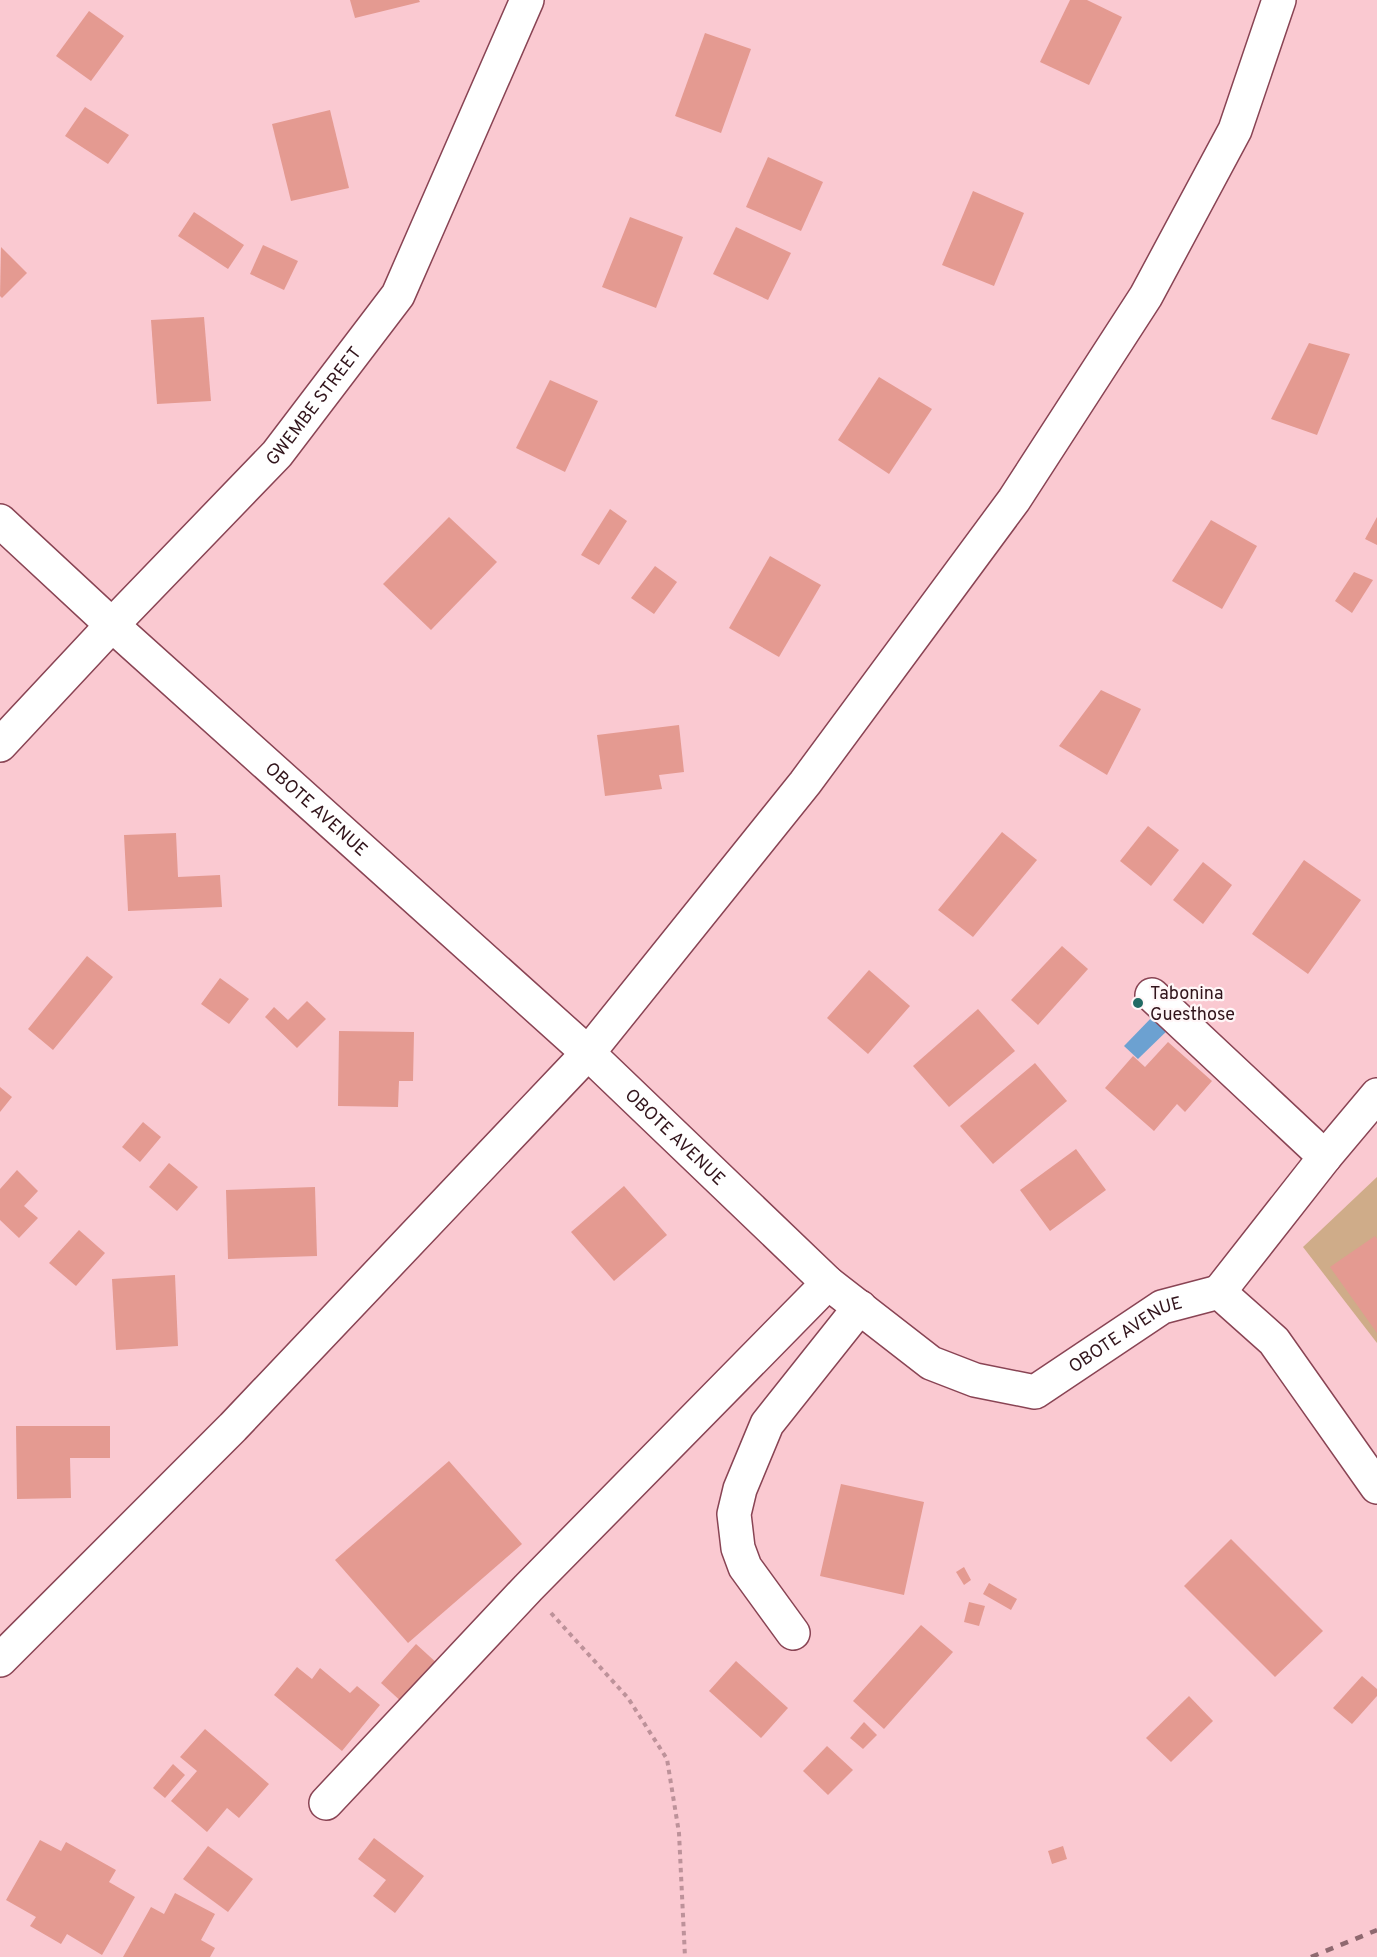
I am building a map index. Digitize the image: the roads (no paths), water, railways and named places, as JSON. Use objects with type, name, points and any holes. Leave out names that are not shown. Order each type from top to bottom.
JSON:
[{"type":"street","name":"GWEMBE STREET","points":[[0,745],[278,453],[398,295],[527,0]]},
{"type":"street","points":[[0,1660],[233,1427],[588,1053],[805,783],[1014,500],[1146,296],[1235,130],[1280,0]]},
{"type":"street","name":"OBOTE AVENUE","points":[[0,521],[112,626],[588,1053],[828,1283],[931,1363],[975,1380],[1035,1392],[1162,1307],[1219,1292]]},
{"type":"street","points":[[1152,995],[1325,1157]]},
{"type":"street","points":[[1377,1095],[1219,1292],[1274,1341],[1377,1487]]},
{"type":"street","points":[[326,1803],[528,1588],[828,1283]]},
{"type":"street","points":[[793,1633],[745,1567],[738,1548],[734,1514],[740,1489],[768,1424],[860,1307]]},
{"type":"water","points":[[1155,1014],[1172,1026],[1138,1059],[1124,1046]]},
{"type":"railway","points":[[1311,1957],[1377,1930]]},
{"type":"place","name":"Tabonina Guesthose","points":[[1138,1003]]}]
